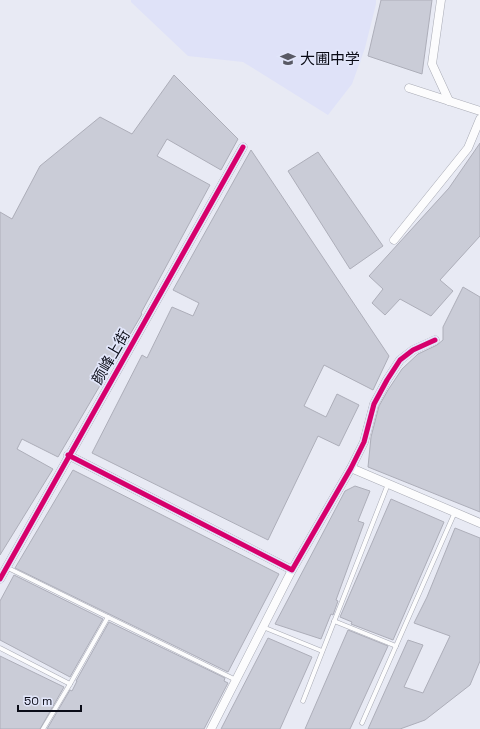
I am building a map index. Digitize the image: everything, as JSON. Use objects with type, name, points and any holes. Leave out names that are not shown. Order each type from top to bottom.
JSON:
[{"type":"street","points":[[441,0],[432,64],[450,101]]},
{"type":"street","points":[[409,88],[480,111]]},
{"type":"street","points":[[394,240],[468,148],[480,120]]},
{"type":"street","name":"颜峰上街","points":[[0,579],[68,455],[243,147]]},
{"type":"street","points":[[211,729],[292,570],[351,468],[364,442],[374,404],[400,360],[413,350],[435,340]]},
{"type":"street","points":[[68,455],[292,570]]},
{"type":"street","points":[[351,468],[480,523]]},
{"type":"lane","points":[[303,700],[388,484]]},
{"type":"lane","points":[[362,723],[454,512]]},
{"type":"lane","points":[[6,567],[236,680]]},
{"type":"lane","points":[[43,729],[108,618]]},
{"type":"lane","points":[[334,621],[396,646]]},
{"type":"lane","points":[[263,626],[322,651]]},
{"type":"lane","points":[[0,648],[70,684]]},
{"type":"shaded area","name":"大圃中学","points":[[131,0],[376,0],[376,4],[365,48],[352,84],[328,115],[243,62],[188,56],[131,2]]},
{"type":"building","points":[[381,0],[432,0],[422,74],[368,56]]},
{"type":"building","points":[[174,75],[238,139],[221,170],[167,139],[157,156],[210,185],[141,313],[142,314],[58,457],[22,439],[17,449],[53,469],[0,555],[0,212],[12,219],[40,166],[100,117],[132,134]]},
{"type":"building","points":[[480,143],[480,236],[440,280],[453,291],[431,316],[400,299],[385,315],[372,303],[383,289],[369,276],[449,188]]},
{"type":"building","points":[[251,150],[389,356],[373,390],[324,365],[304,406],[326,417],[337,394],[359,405],[339,446],[318,436],[268,540],[92,453],[142,355],[147,358],[172,307],[193,316],[199,303],[173,290]]},
{"type":"building","points":[[318,152],[383,246],[350,269],[288,171]]},
{"type":"building","points":[[463,287],[480,297],[480,512],[368,467],[371,437],[379,406],[402,369],[418,354],[437,345],[443,340],[443,327]]},
{"type":"building","points":[[73,470],[279,574],[228,672],[15,568]]},
{"type":"building","points":[[355,486],[370,491],[358,521],[364,523],[336,600],[338,601],[333,615],[331,614],[321,639],[275,624],[345,491]]},
{"type":"building","points":[[391,499],[444,522],[393,640],[351,624],[352,622],[340,617]]},
{"type":"building","points":[[455,528],[480,538],[480,661],[470,685],[425,720],[400,729],[368,729],[408,640],[423,645],[404,687],[423,693],[450,636],[414,623],[427,597]]},
{"type":"building","points":[[14,575],[103,619],[70,677],[0,640],[0,601]]},
{"type":"building","points":[[109,622],[225,678],[224,681],[228,683],[204,729],[47,729],[70,690],[72,691],[76,681]]},
{"type":"building","points":[[348,630],[388,646],[350,729],[305,729]]},
{"type":"building","points":[[268,638],[312,657],[280,729],[221,729]]},
{"type":"building","points":[[0,656],[64,687],[40,729],[0,729]]},
{"type":"cycle path","points":[[0,579],[243,147]]},
{"type":"cycle path","points":[[68,455],[292,570],[351,468],[364,442],[374,404],[387,380],[400,360],[413,350],[435,340]]},
{"type":"place","name":"大圃中学","points":[[288,59]]}]
